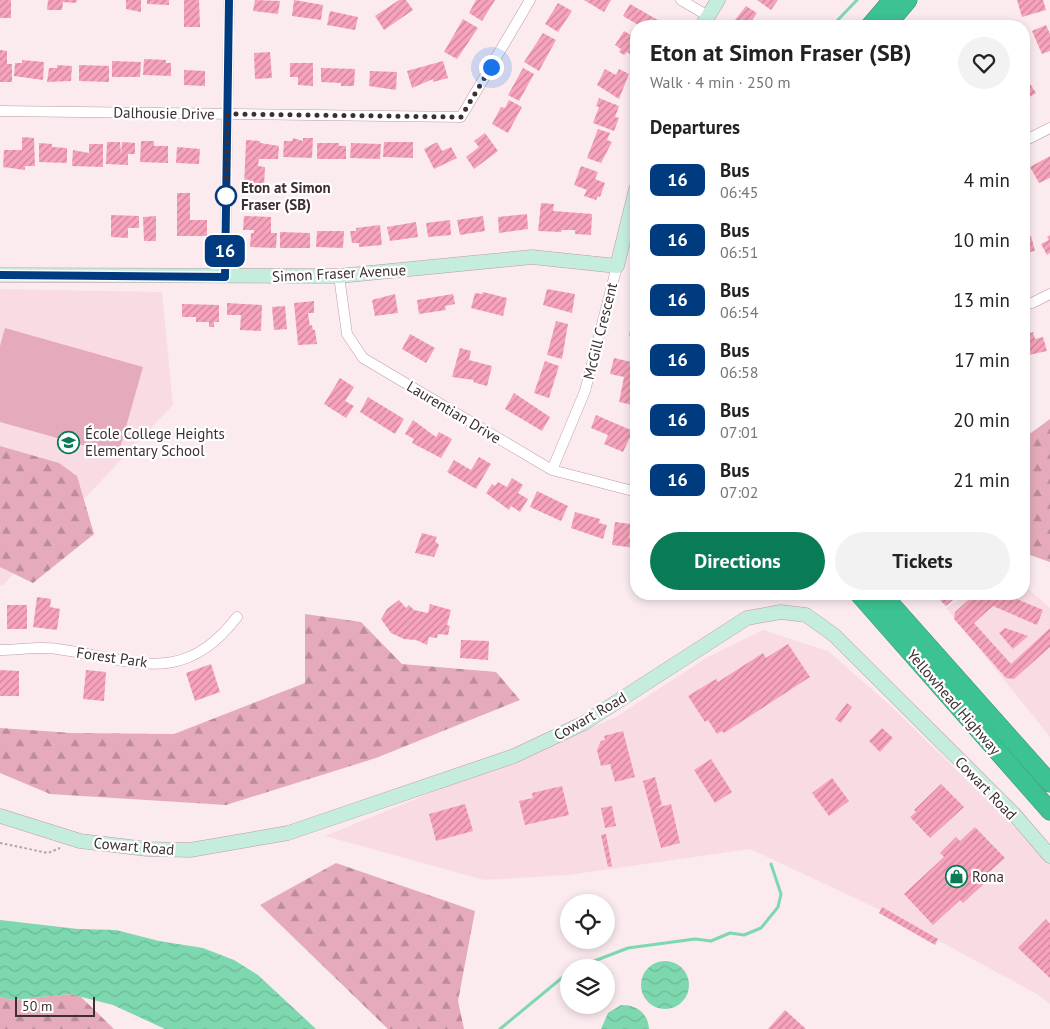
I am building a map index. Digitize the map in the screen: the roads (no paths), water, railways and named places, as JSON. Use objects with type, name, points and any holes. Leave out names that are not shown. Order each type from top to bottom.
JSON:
[{"type":"highway","points":[[875,20],[892,0]]},
{"type":"highway","points":[[891,20],[908,0]]},
{"type":"highway","name":"Yellowhead Highway","points":[[864,600],[1050,811]]},
{"type":"highway","name":"Yellowhead Highway","points":[[887,600],[1050,783]]},
{"type":"street","points":[[225,277],[229,0]]},
{"type":"street","name":"Dalhousie Drive","points":[[0,110],[461,117],[530,0]]},
{"type":"street","points":[[681,0],[704,20]]},
{"type":"street","points":[[706,20],[718,0]]},
{"type":"street","points":[[1030,138],[1050,128]]},
{"type":"street","name":"McGill Crescent","points":[[552,470],[585,391],[630,213]]},
{"type":"street","name":"Simon Fraser Avenue","points":[[0,275],[339,276],[532,257],[617,266]]},
{"type":"street","name":"Laurentian Drive","points":[[339,276],[346,334],[363,358],[552,470],[629,490]]},
{"type":"street","points":[[1030,303],[1050,294]]},
{"type":"street","name":"Cowart Road","points":[[0,816],[80,841],[148,850],[190,850],[288,833],[514,756],[584,723],[747,618],[781,612],[806,615],[834,634],[1013,814],[1050,856]]},
{"type":"street","name":"Forest Park","points":[[0,650],[54,648],[144,664],[176,663],[204,651],[223,635],[237,617]]},
{"type":"water","points":[[0,920],[78,929],[116,930],[159,941],[203,948],[234,960],[258,975],[316,1029],[165,1029],[113,1005],[70,994],[13,1000],[0,997]]},
{"type":"water","points":[[660,961],[670,961],[682,968],[689,980],[689,990],[682,1002],[670,1009],[660,1009],[652,1005],[645,998],[641,990],[641,980],[645,972],[652,965]]},
{"type":"water","points":[[621,1005],[637,1008],[644,1014],[649,1029],[601,1029],[608,1014],[615,1014],[615,1009]]},
{"type":"waterway","points":[[838,20],[857,0]]},
{"type":"waterway","points":[[599,959],[628,948],[695,939],[711,941],[730,933],[744,935],[761,928],[778,907],[781,894],[771,864]]},
{"type":"waterway","points":[[500,1029],[560,979]]},
{"type":"place","name":"Eton at Simon Fraser (SB)","points":[[226,196]]},
{"type":"place","name":"École College Heights Elementary School","points":[[69,442]]},
{"type":"place","name":"Rona","points":[[956,876]]}]
